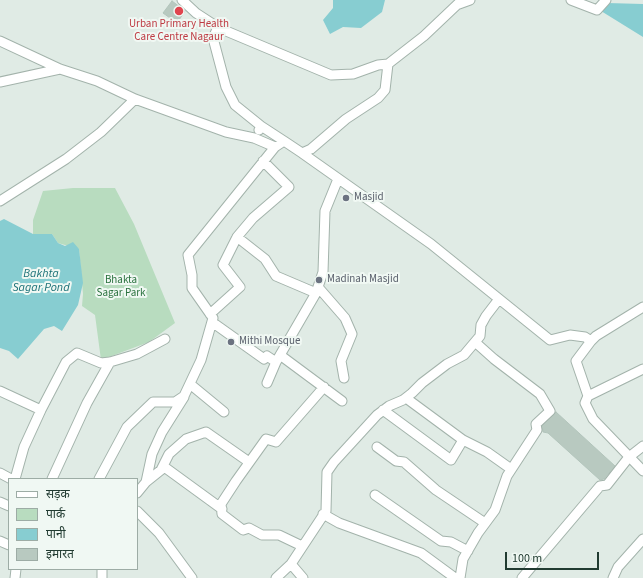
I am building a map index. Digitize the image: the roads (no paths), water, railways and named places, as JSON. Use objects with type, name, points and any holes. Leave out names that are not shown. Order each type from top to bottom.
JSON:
[{"type":"street","points":[[182,0],[196,13],[218,27],[331,75],[353,74],[378,65],[388,64],[424,36],[460,2],[470,0]]},
{"type":"street","points":[[571,0],[596,10],[606,0]]},
{"type":"street","points":[[218,27],[214,38],[226,87],[234,105],[261,126],[431,244],[550,340],[570,335],[585,337],[591,341]]},
{"type":"street","points":[[0,41],[60,69],[97,81],[135,98],[226,132],[254,138],[275,147]]},
{"type":"street","points":[[302,153],[311,149],[346,119],[378,98],[384,90],[388,64]]},
{"type":"street","points":[[0,82],[60,69]]},
{"type":"street","points":[[0,201],[66,159],[101,132],[135,98]]},
{"type":"street","points":[[254,138],[261,126]]},
{"type":"street","points":[[284,141],[275,147],[188,255],[192,275],[192,288],[211,318],[264,359],[267,356],[278,358],[324,387],[342,401]]},
{"type":"street","points":[[146,482],[152,454],[162,432],[184,396],[200,360],[211,318],[240,287],[223,265],[237,237],[253,218],[289,187],[263,162]]},
{"type":"street","points":[[267,383],[278,358],[317,290],[324,272],[324,211],[338,179]]},
{"type":"street","points":[[237,237],[265,260],[276,276],[317,290],[345,318],[352,334],[341,361],[344,378]]},
{"type":"street","points":[[276,578],[291,564],[326,511],[327,472],[354,439],[383,410],[406,398],[422,383],[447,364],[464,355],[480,336],[481,325],[499,299]]},
{"type":"street","points":[[588,396],[576,361],[596,336],[643,307]]},
{"type":"street","points":[[15,478],[24,447],[66,362],[77,353],[101,363],[110,362],[137,354],[165,339]]},
{"type":"street","points":[[460,578],[464,560],[468,551],[485,523],[495,510],[507,476],[537,430],[536,424],[550,411],[540,394],[499,363],[475,342]]},
{"type":"street","points":[[52,478],[87,403],[110,362]]},
{"type":"street","points":[[643,369],[588,396],[585,402],[593,419],[643,471]]},
{"type":"street","points":[[190,384],[224,412]]},
{"type":"street","points":[[302,546],[279,535],[262,535],[249,528],[243,530],[222,514],[221,504],[266,439],[276,442],[324,387]]},
{"type":"street","points":[[0,391],[41,410]]},
{"type":"street","points":[[100,478],[128,427],[153,402],[175,402],[184,396]]},
{"type":"street","points":[[406,398],[463,440],[487,452],[511,469]]},
{"type":"street","points":[[383,410],[451,460],[463,440]]},
{"type":"street","points":[[138,492],[163,466],[170,454],[186,439],[206,432],[249,462]]},
{"type":"street","points":[[522,578],[600,486],[607,485],[629,457],[643,446]]},
{"type":"street","points":[[377,447],[396,461],[404,462],[436,490],[485,523]]},
{"type":"street","points":[[163,466],[222,509]]},
{"type":"street","points":[[0,473],[9,478]]},
{"type":"street","points":[[375,495],[441,541],[452,542],[468,551]]},
{"type":"street","points":[[138,512],[159,533],[192,578]]},
{"type":"street","points":[[323,514],[339,523],[421,553],[455,578]]},
{"type":"street","points":[[613,578],[618,566],[643,539]]},
{"type":"street","points":[[291,564],[303,578]]},
{"type":"water","points":[[333,0],[385,0],[382,12],[361,28],[343,27],[330,34],[323,20],[333,8]]},
{"type":"water","points":[[607,3],[643,4],[643,37],[601,11]]},
{"type":"water","name":"Bakhta Sagar Pond","points":[[4,219],[33,234],[52,234],[58,243],[65,246],[73,242],[79,249],[83,283],[78,305],[62,331],[54,326],[44,329],[18,359],[9,351],[0,348],[0,221]]},
{"type":"place","name":"Urban Primary Health Care Centre Nagaur","points":[[179,11]]},
{"type":"place","name":"Masjid","points":[[346,198]]},
{"type":"place","name":"Madinah Masjid","points":[[319,280]]},
{"type":"place","name":"Mithi Mosque","points":[[231,342]]},
{"type":"park label","name":"Bhakta Sagar Park","points":[[121,287]]}]
